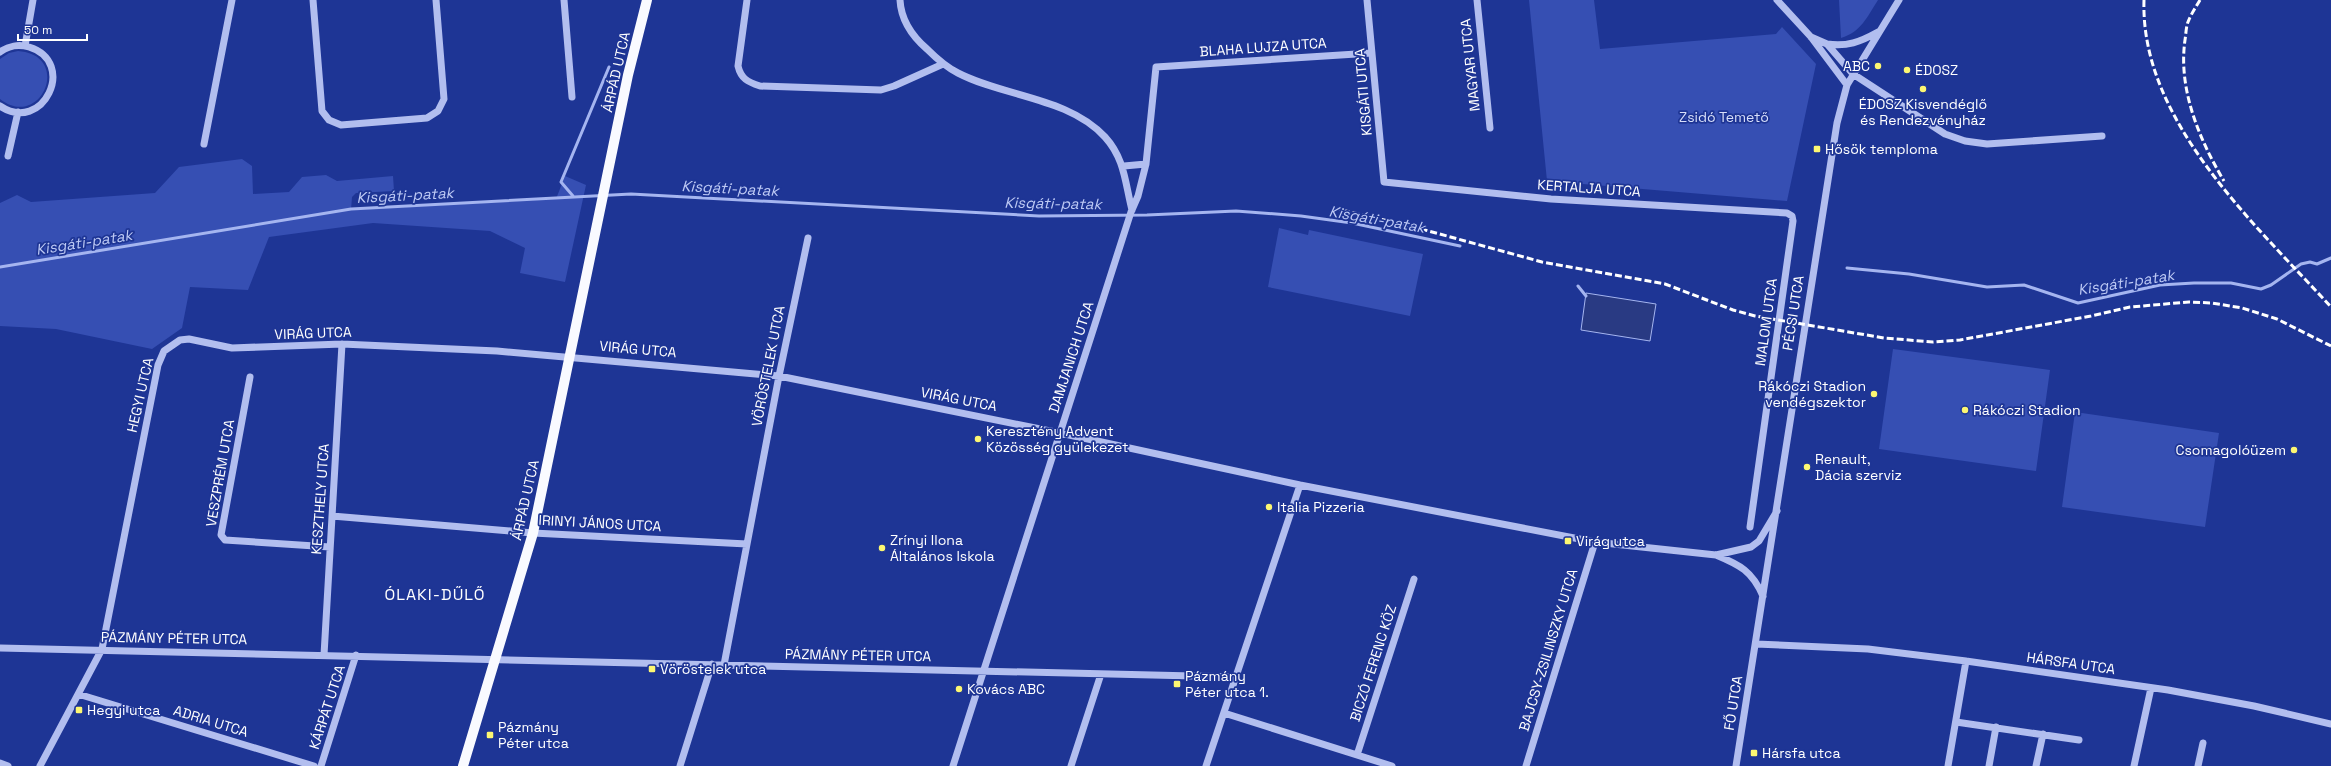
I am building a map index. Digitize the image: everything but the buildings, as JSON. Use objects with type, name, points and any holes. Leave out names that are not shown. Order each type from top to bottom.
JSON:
[{"type":"main road","name":"ÁRPÁD UTCA","points":[[463,766],[533,533],[571,356],[612,151],[647,0]]},
{"type":"street","points":[[25,46],[33,0]]},
{"type":"street","points":[[204,144],[232,0]]},
{"type":"street","points":[[313,0],[322,111],[329,120],[341,124],[427,118],[438,111],[444,99],[436,0]]},
{"type":"street","points":[[564,0],[572,97]]},
{"type":"street","points":[[746,0],[738,66],[740,75],[748,82],[760,86],[881,90],[894,86],[943,64]]},
{"type":"street","points":[[900,0],[908,29],[920,43],[943,64],[972,80],[1056,107],[1093,126],[1105,138],[1124,166],[1131,211]]},
{"type":"street","name":"KISGÁTI UTCA","points":[[1367,0],[1384,182]]},
{"type":"street","name":"MAGYAR UTCA","points":[[1477,0],[1490,128]]},
{"type":"street","points":[[1777,0],[1811,37],[1847,85]]},
{"type":"street","name":"PÉCSI UTCA","points":[[1756,644],[1814,269],[1830,153],[1847,85],[1899,0]]},
{"type":"street","points":[[1811,37],[1827,44],[1849,45],[1860,42],[1880,31]]},
{"type":"street","points":[[1827,44],[1853,74],[1945,134],[1964,141],[1987,144],[2102,136]]},
{"type":"street","points":[[0,52],[14,46],[25,46],[43,55],[53,73],[53,84],[44,102],[36,108],[18,112],[0,106]]},
{"type":"street","name":"BLAHA LUJZA UTCA","points":[[1156,67],[1372,53]]},
{"type":"street","name":"DAMJANICH UTCA","points":[[953,766],[1131,211],[1138,196],[1146,164],[1156,67]]},
{"type":"street","points":[[8,156],[18,112]]},
{"type":"street","points":[[1124,166],[1146,164]]},
{"type":"street","name":"KERTALJA UTCA","points":[[1384,182],[1551,199],[1787,213],[1792,216]]},
{"type":"street","name":"MALOM UTCA","points":[[1750,527],[1793,220],[1792,216]]},
{"type":"street","name":"VÖRÖSTELEK UTCA","points":[[724,665],[779,376],[808,238]]},
{"type":"street","name":"VIRÁG UTCA","points":[[189,339],[232,348],[342,344],[571,356],[779,376],[1060,433],[1300,485],[1595,542],[1716,555],[1752,547],[1759,541],[1777,511]]},
{"type":"street","name":"HEGYI UTCA","points":[[40,766],[102,649],[158,365],[164,351],[180,340],[189,339]]},
{"type":"street","name":"KESZTHELY UTCA","points":[[324,655],[342,344]]},
{"type":"street","name":"VESZPRÉM UTCA","points":[[250,377],[221,534],[225,540],[330,547]]},
{"type":"street","points":[[1206,766],[1300,485]]},
{"type":"street","name":"IRINYI JÁNOS UTCA","points":[[332,516],[533,533],[747,544]]},
{"type":"street","name":"BAJCSY-ZSILINSZKY UTCA","points":[[1526,766],[1595,542]]},
{"type":"street","name":"VIRÁG UTCA","points":[[1716,555],[1746,570],[1757,581],[1764,596]]},
{"type":"street","name":"BICZÓ FERENC KÖZ","points":[[1357,755],[1414,579]]},
{"type":"street","name":"HÁRSFA UTCA","points":[[1756,644],[1868,649],[1966,661],[2151,688],[2254,706],[2331,724]]},
{"type":"street","name":"FŐ UTCA","points":[[1736,766],[1756,644]]},
{"type":"street","name":"PÁZMÁNY PÉTER UTCA","points":[[0,648],[102,649],[984,672],[1236,677]]},
{"type":"street","name":"KÁRPÁT UTCA","points":[[321,766],[356,655]]},
{"type":"street","points":[[1948,766],[1966,661]]},
{"type":"street","points":[[680,766],[712,664]]},
{"type":"street","points":[[1071,766],[1101,674]]},
{"type":"street","points":[[2134,766],[2151,688]]},
{"type":"street","name":"ADRIA UTCA","points":[[78,694],[314,766]]},
{"type":"street","points":[[1224,713],[1392,766]]},
{"type":"street","points":[[1956,722],[2079,740]]},
{"type":"street","points":[[1989,766],[1996,727]]},
{"type":"street","points":[[2036,766],[2043,734]]},
{"type":"street","points":[[2198,766],[2202,743]]},
{"type":"street","points":[[0,764],[8,766]]},
{"type":"green space","name":"Zsidó Temető","points":[[1529,0],[1594,0],[1600,49],[1776,34],[1782,27],[1816,64],[1787,201],[1547,181]]},
{"type":"green space","points":[[1839,0],[1878,0],[1859,28],[1841,38]]},
{"type":"green space","points":[[18,51],[35,56],[44,65],[47,76],[45,88],[38,99],[28,106],[15,106],[0,99],[0,59],[9,53]]},
{"type":"green space","points":[[242,159],[252,166],[253,194],[289,192],[302,177],[326,175],[337,181],[393,176],[394,191],[356,193],[352,197],[351,210],[556,199],[565,176],[586,185],[565,282],[520,273],[525,248],[490,231],[373,223],[269,237],[248,290],[190,287],[182,328],[152,349],[56,329],[0,326],[0,203],[17,195],[31,202],[155,193],[179,167]]},
{"type":"green space","points":[[1279,228],[1308,235],[1309,230],[1423,254],[1410,316],[1268,287]]},
{"type":"green space","name":"Rákóczi Stadion","points":[[1893,349],[2050,370],[2036,471],[1879,449]]},
{"type":"green space","points":[[2075,412],[2219,433],[2205,527],[2062,507]]},
{"type":"shaded area","points":[[1586,293],[1656,304],[1650,341],[1581,330]]},
{"type":"waterway","points":[[573,196],[561,182],[609,67]]},
{"type":"waterway","name":"Kisgáti-patak","points":[[0,267],[351,209],[631,194],[1039,216],[1147,215],[1236,211],[1301,216],[1352,223],[1460,246]]},
{"type":"waterway","name":"Kisgáti-patak","points":[[1847,268],[1909,274],[1987,287],[2024,285],[2078,303],[2160,285],[2231,283],[2261,289],[2271,285],[2301,264],[2310,262],[2317,264],[2331,258]]},
{"type":"waterway","points":[[1578,286],[1586,296]]},
{"type":"railway","points":[[2144,0],[2148,45],[2161,87],[2182,129],[2208,168],[2238,206],[2331,307]]},
{"type":"railway","points":[[2200,0],[2187,26],[2184,58],[2185,77],[2192,113],[2206,148],[2224,181]]},
{"type":"railway","points":[[1333,208],[1414,227],[1542,262],[1665,284],[1733,310],[1755,316],[1884,338],[1933,342],[1960,340],[2091,316],[2130,307],[2189,302],[2212,303],[2242,308],[2277,319],[2331,346]]},
{"type":"place","name":"ABC","points":[[1878,66]]},
{"type":"place","name":"ÉDOSZ","points":[[1907,70]]},
{"type":"place","name":"ÉDOSZ Kisvendéglő és Rendezvényház","points":[[1923,89]]},
{"type":"place","name":"Hősök temploma","points":[[1817,149]]},
{"type":"place","name":"Rákóczi Stadion vendégszektor","points":[[1874,394]]},
{"type":"place","name":"Rákóczi Stadion","points":[[1965,410]]},
{"type":"place","name":"Keresztény Advent Közösség gyülekezet","points":[[978,439]]},
{"type":"place","name":"Csomagolóüzem","points":[[2294,450]]},
{"type":"place","name":"Renault, Dácia szerviz","points":[[1807,467]]},
{"type":"place","name":"Italia Pizzeria","points":[[1269,507]]},
{"type":"place","name":"Virág utca","points":[[1568,541]]},
{"type":"place","name":"Zrínyi Ilona Általános Iskola","points":[[882,548]]},
{"type":"place","name":"Vöröstelek utca","points":[[652,669]]},
{"type":"place","name":"Pázmány Péter utca 1.","points":[[1177,684]]},
{"type":"place","name":"Kovács ABC","points":[[959,689]]},
{"type":"place","name":"Hegyi utca","points":[[79,710]]},
{"type":"place","name":"Pázmány Péter utca","points":[[490,735]]},
{"type":"place","name":"Hársfa utca","points":[[1754,753]]},
{"type":"district","name":"ÓLAKI-DŰLŐ","points":[[435,594]]}]
